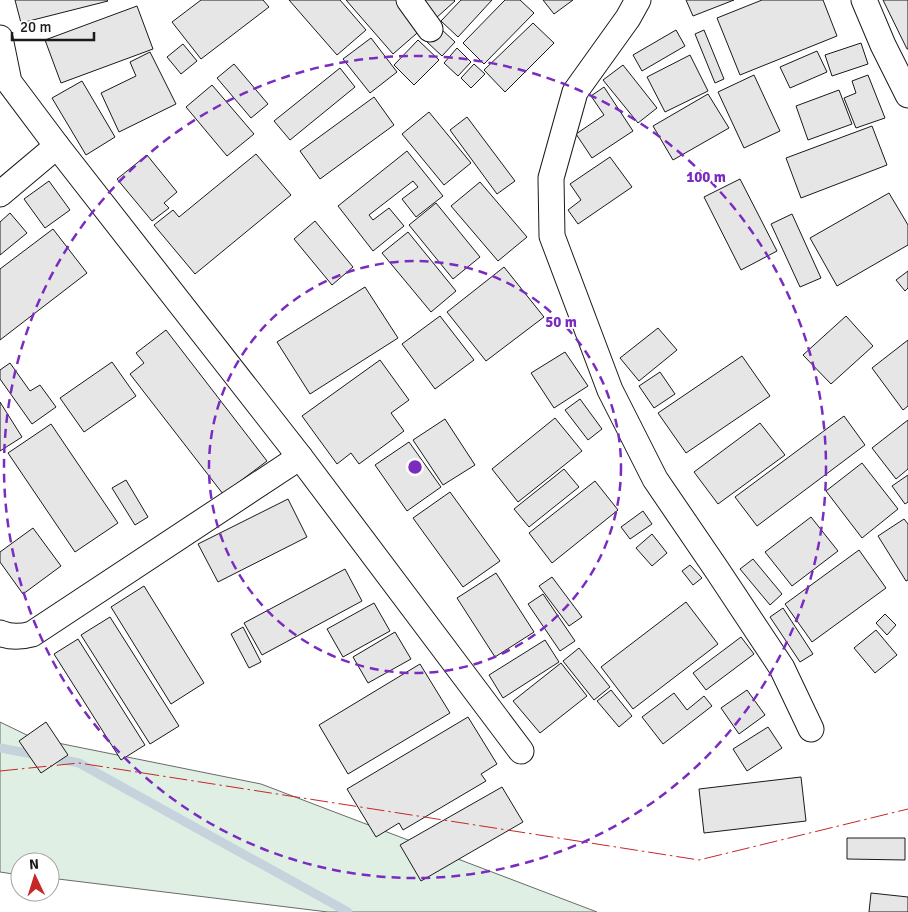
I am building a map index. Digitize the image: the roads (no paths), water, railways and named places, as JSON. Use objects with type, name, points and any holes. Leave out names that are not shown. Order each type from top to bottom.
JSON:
[{"type":"street","points":[[409,0],[430,29]]},
{"type":"street","points":[[638,0],[628,18],[575,92],[551,178],[552,236],[610,390],[656,479],[782,668],[811,729]]},
{"type":"street","points":[[864,0],[883,45],[908,95]]},
{"type":"street","points":[[0,38],[9,82],[300,457],[521,752]]},
{"type":"street","points":[[0,194],[58,146]]},
{"type":"street","points":[[0,633],[21,637],[32,634],[300,457]]},
{"type":"waterway","points":[[0,748],[37,755]]},
{"type":"waterway","points":[[50,757],[79,763],[348,912]]}]
